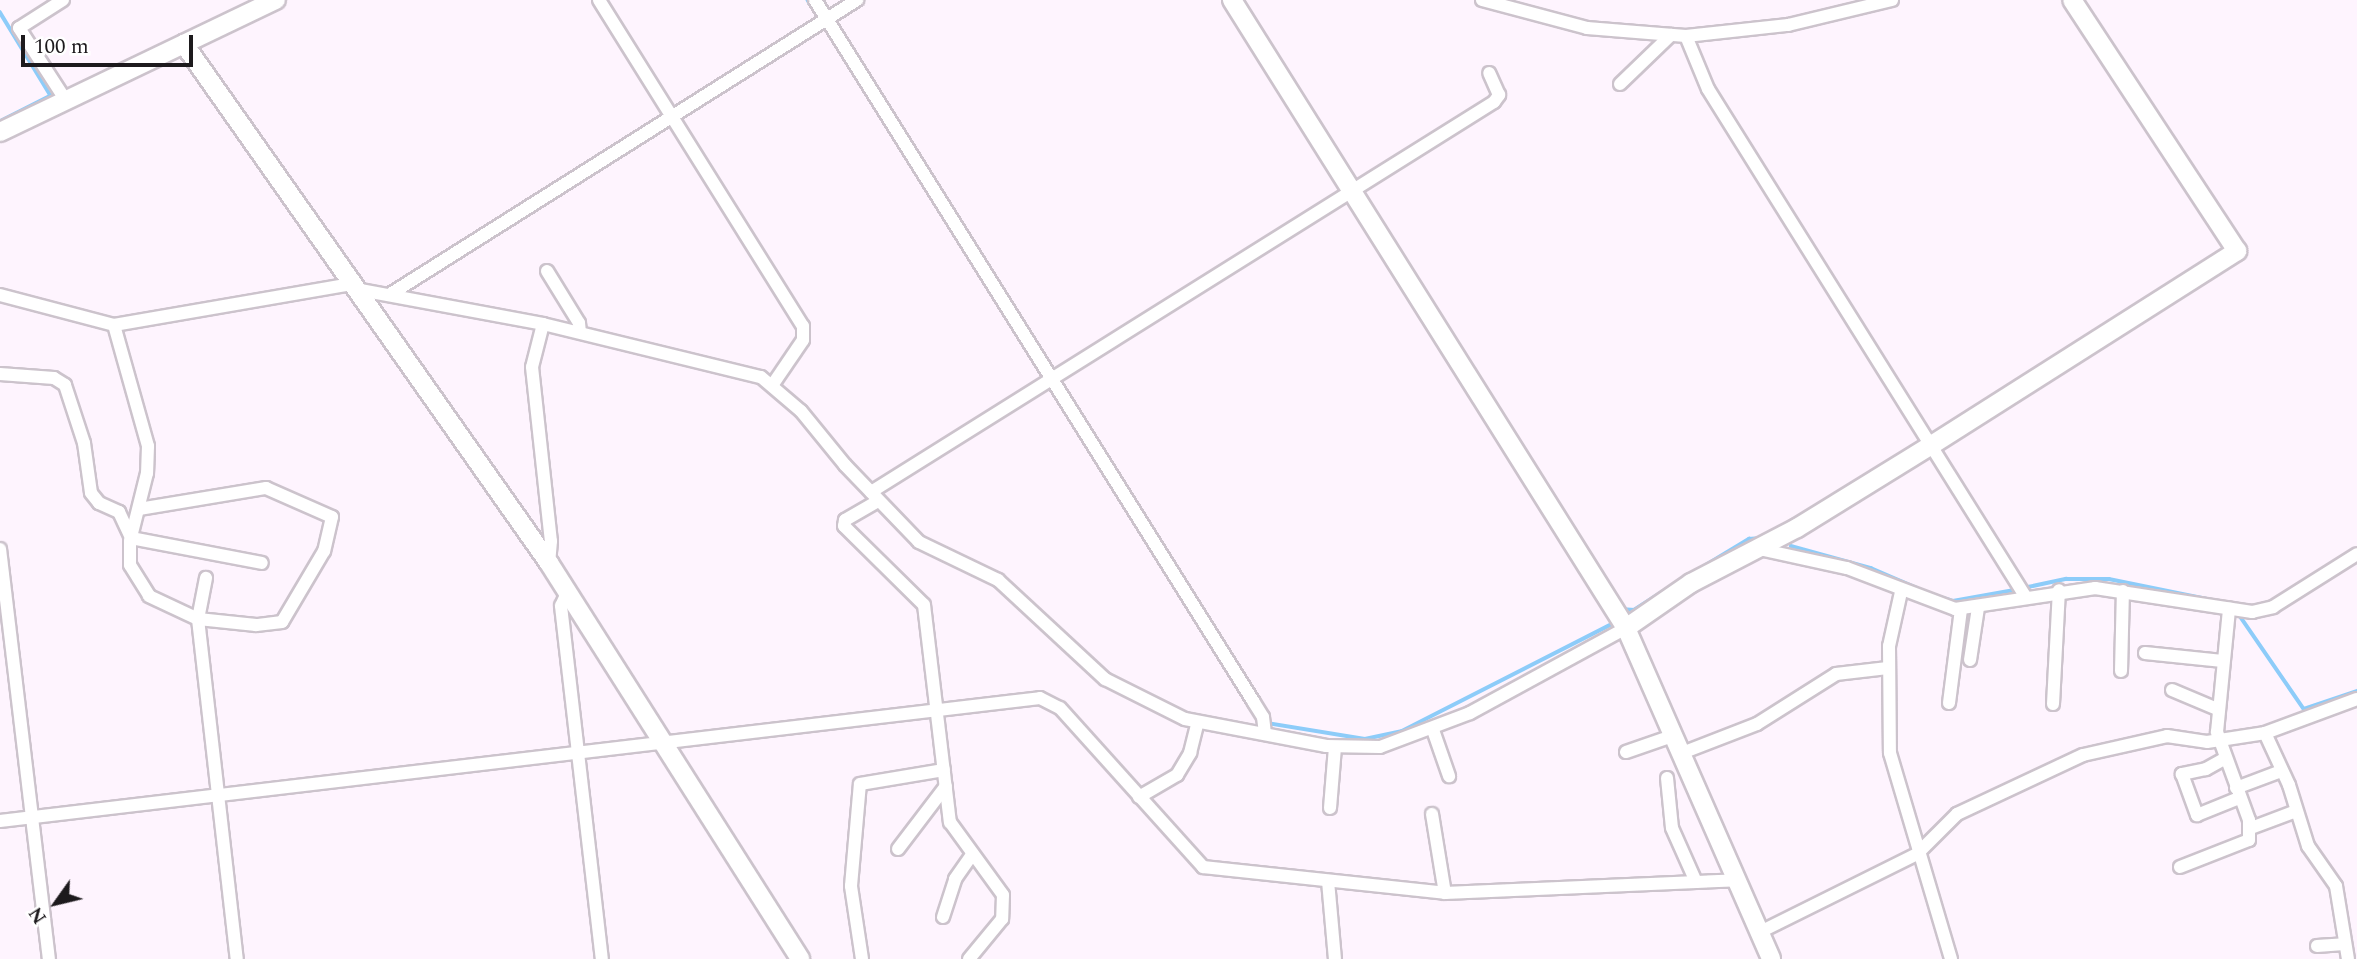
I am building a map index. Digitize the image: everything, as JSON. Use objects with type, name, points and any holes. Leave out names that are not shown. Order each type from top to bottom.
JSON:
[{"type":"street","points":[[63,0],[19,28],[65,99]]},
{"type":"street","points":[[0,132],[276,0]]},
{"type":"street","points":[[599,0],[803,326],[803,340],[772,384]]},
{"type":"street","points":[[814,0],[1258,709],[1265,733]]},
{"type":"street","points":[[391,293],[857,0]]},
{"type":"street","points":[[1233,0],[1626,628],[1771,959]]},
{"type":"street","points":[[1482,0],[1587,28],[1686,36],[1788,25],[1892,0]]},
{"type":"street","points":[[1,300],[114,325],[352,286],[543,324],[751,372],[772,384],[874,497],[925,545],[1007,586],[1105,679],[1167,713],[1198,722],[1335,747],[1368,750],[1433,730],[1596,648],[1691,583],[1759,549],[1930,446],[2237,251],[2072,0]]},
{"type":"street","points":[[1620,84],[1671,35]]},
{"type":"street","points":[[1686,36],[1707,89],[2025,596]]},
{"type":"street","points":[[184,44],[549,563],[800,959]]},
{"type":"street","points":[[969,959],[1002,919],[1005,905],[1000,888],[972,855],[950,822],[924,605],[844,526],[845,520],[874,497],[1050,380],[1351,189],[1494,102],[1499,95],[1489,74]]},
{"type":"street","points":[[547,271],[580,332]]},
{"type":"street","points":[[543,324],[532,366],[551,541],[549,563]]},
{"type":"street","points":[[114,325],[148,446],[139,509],[131,538],[130,565],[144,592],[198,620],[256,625],[286,620],[324,551],[332,517],[266,488],[139,509]]},
{"type":"street","points":[[0,374],[54,378],[65,385],[84,443],[90,493],[99,503],[119,512],[131,538]]},
{"type":"street","points":[[131,538],[262,564]]},
{"type":"street","points":[[0,549],[2,584],[49,959]]},
{"type":"street","points":[[1759,549],[1847,568],[1941,607],[1978,608],[2059,590],[2123,591],[2252,612],[2273,607],[2357,554]]},
{"type":"street","points":[[205,578],[198,620],[237,959]]},
{"type":"street","points":[[2053,704],[2059,590]]},
{"type":"street","points":[[2121,671],[2123,591]]},
{"type":"street","points":[[1901,592],[1888,668],[1890,753],[1917,854],[1951,959]]},
{"type":"street","points":[[567,593],[561,606],[602,959]]},
{"type":"street","points":[[1970,660],[1978,608]]},
{"type":"street","points":[[1949,703],[1961,609]]},
{"type":"street","points":[[2180,867],[2249,840],[2251,828],[2218,740],[2217,709],[2231,609]]},
{"type":"street","points":[[2145,653],[2223,661]]},
{"type":"street","points":[[1682,753],[1757,724],[1836,674],[1888,668]]},
{"type":"street","points":[[2172,690],[2217,709]]},
{"type":"street","points":[[1760,932],[1917,854],[1957,814],[2083,755],[2167,736],[2218,740],[2265,733],[2357,699]]},
{"type":"street","points":[[0,821],[937,710],[1052,701],[1203,867],[1445,893],[1738,880]]},
{"type":"street","points":[[1139,797],[1177,775],[1190,753],[1198,722]]},
{"type":"street","points":[[1433,730],[1449,776]]},
{"type":"street","points":[[2265,733],[2312,854],[2336,887],[2345,958]]},
{"type":"street","points":[[1626,752],[1675,735]]},
{"type":"street","points":[[1330,808],[1335,747]]},
{"type":"street","points":[[2224,758],[2206,769],[2182,774],[2197,815],[2281,771]]},
{"type":"street","points":[[862,959],[851,886],[860,784],[944,769]]},
{"type":"street","points":[[1667,778],[1672,828],[1696,882]]},
{"type":"street","points":[[898,849],[946,786]]},
{"type":"street","points":[[2251,828],[2296,811]]},
{"type":"street","points":[[1432,814],[1445,893]]},
{"type":"street","points":[[943,917],[955,879],[972,855]]},
{"type":"street","points":[[1328,881],[1335,959]]},
{"type":"street","points":[[2317,946],[2344,944]]},
{"type":"waterway","points":[[808,0],[871,101]]},
{"type":"waterway","points":[[0,12],[51,96],[0,122]]},
{"type":"waterway","points":[[1691,574],[1749,539],[1761,538]]},
{"type":"waterway","points":[[1791,546],[1871,568],[1917,588]]},
{"type":"waterway","points":[[2028,587],[2066,579],[2109,579],[2232,604]]},
{"type":"waterway","points":[[1621,609],[1634,610],[1670,587]]},
{"type":"waterway","points":[[1940,597],[1953,601],[2014,590]]},
{"type":"waterway","points":[[2238,613],[2304,709],[2357,691]]},
{"type":"waterway","points":[[1267,723],[1365,739],[1402,731],[1612,624],[1610,617]]}]
